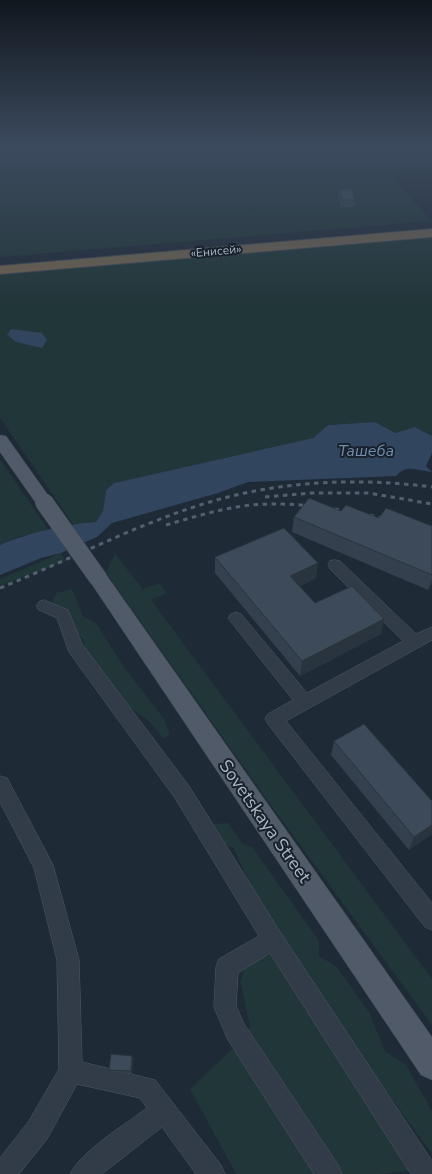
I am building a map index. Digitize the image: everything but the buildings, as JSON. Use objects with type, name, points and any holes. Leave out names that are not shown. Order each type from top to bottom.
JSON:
[{"type":"highway","name":"«Енисей»","points":[[0,261],[432,227]]},
{"type":"highway","name":"«Енисей»","points":[[0,270],[432,233]]},
{"type":"main road","name":"Sovetskaya Street","points":[[0,440],[98,578],[432,1064]]},
{"type":"lane","points":[[336,565],[415,643]]},
{"type":"lane","points":[[44,606],[63,614],[75,648],[182,792],[273,939],[426,1174]]},
{"type":"lane","points":[[236,618],[305,702]]},
{"type":"lane","points":[[432,633],[274,719],[432,920]]},
{"type":"lane","points":[[0,784],[42,866],[68,960],[71,1070],[38,1130],[3,1174]]},
{"type":"lane","points":[[273,939],[227,966],[225,1007],[236,1032],[329,1174]]},
{"type":"lane","points":[[71,1070],[147,1088],[212,1174]]},
{"type":"lane","points":[[83,1174],[102,1157],[165,1110]]},
{"type":"green space","points":[[0,202],[414,202],[432,221],[0,257]]},
{"type":"green space","points":[[432,236],[432,436],[415,427],[395,433],[375,422],[328,425],[313,438],[114,483],[106,490],[103,511],[96,522],[73,524],[0,418],[0,274]]},
{"type":"green space","points":[[0,459],[49,531],[17,537],[0,545]]},
{"type":"green space","points":[[61,553],[66,561],[0,586],[0,579]]},
{"type":"green space","points":[[115,554],[143,589],[159,583],[167,593],[151,600],[432,979],[432,1025],[270,804],[106,573]]},
{"type":"green space","points":[[72,589],[83,616],[96,623],[124,667],[164,719],[170,734],[164,739],[150,722],[114,696],[85,656],[84,641],[52,601],[56,593]]},
{"type":"green space","points":[[228,823],[243,844],[253,848],[319,941],[319,956],[337,967],[369,1012],[385,1051],[406,1065],[432,1111],[432,1154],[346,1036],[257,899],[233,847],[221,845],[213,835],[214,824]]},
{"type":"green space","points":[[269,953],[285,965],[417,1170],[381,1174],[236,1174],[190,1089],[232,1049],[250,1026],[240,981],[246,966]]},
{"type":"water","points":[[11,329],[42,333],[47,340],[42,348],[16,342],[7,335]]},
{"type":"water","name":"Ташеба","points":[[375,422],[395,433],[415,427],[432,436],[432,453],[426,466],[432,472],[409,469],[400,472],[396,476],[248,482],[218,493],[112,523],[97,537],[61,553],[41,558],[0,575],[0,545],[47,530],[96,522],[103,511],[106,490],[114,483],[313,438],[328,425]]},
{"type":"railway","points":[[0,588],[149,523],[228,497],[286,486],[315,483],[373,482],[432,487]]},
{"type":"railway","points":[[265,497],[312,493],[369,493],[432,504]]},
{"type":"railway","points":[[166,525],[230,508],[270,504],[322,507],[392,520]]}]
